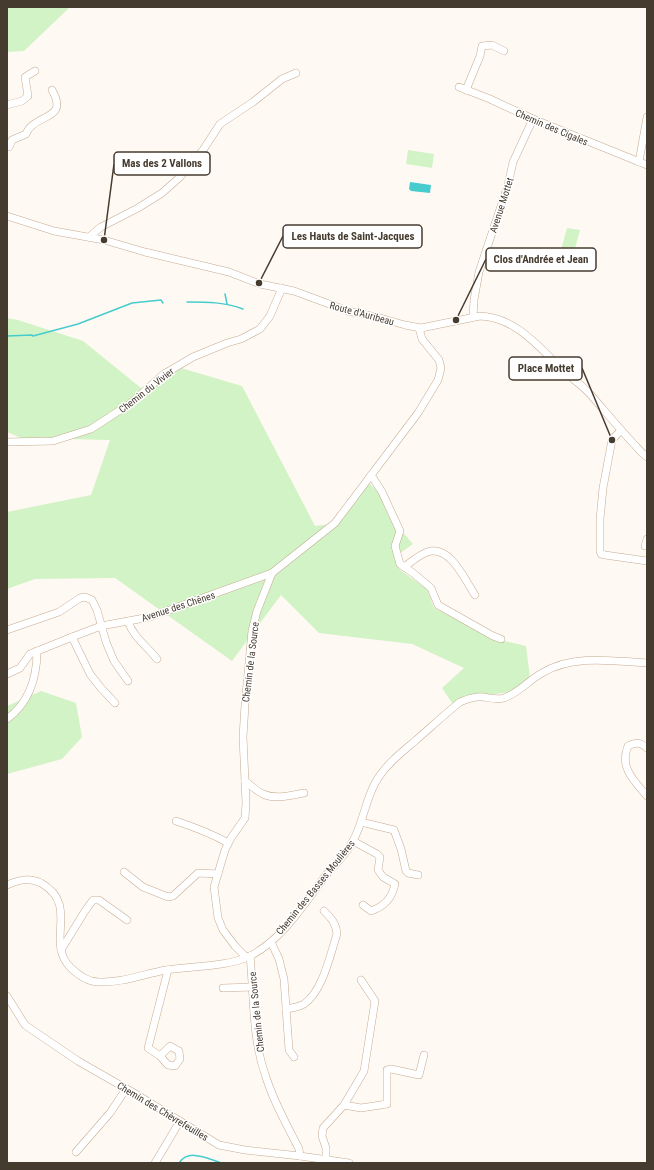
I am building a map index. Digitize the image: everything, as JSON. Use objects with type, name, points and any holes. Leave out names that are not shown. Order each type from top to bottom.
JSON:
[{"type":"street","points":[[466,90],[480,56],[482,46],[492,45],[504,51]]},
{"type":"street","points":[[7,105],[22,101],[28,96],[25,77],[35,71]]},
{"type":"street","points":[[89,237],[101,227],[138,208],[162,193],[180,177],[203,150],[220,124],[253,102],[282,79],[296,73]]},
{"type":"street","name":"Chemin des Cigales","points":[[458,87],[647,165]]},
{"type":"street","points":[[7,147],[9,147],[12,140],[26,134],[33,123],[54,113],[58,103],[52,90]]},
{"type":"street","points":[[639,162],[647,117]]},
{"type":"street","name":"Avenue Mottet","points":[[473,317],[474,300],[479,272],[508,185],[514,162],[533,119]]},
{"type":"street","name":"Route d'Auribeau","points":[[7,216],[54,231],[117,243],[145,252],[229,272],[260,284],[294,291],[348,311],[419,328],[473,317],[487,316],[499,319],[530,338],[588,392],[647,457]]},
{"type":"street","name":"Chemin du Vivier","points":[[7,442],[54,441],[91,429],[131,403],[164,374],[193,356],[227,342],[241,339],[260,330],[270,316],[282,288]]},
{"type":"street","name":"Chemin de la Source","points":[[300,1156],[299,1149],[279,1111],[264,1073],[256,1036],[248,956],[235,946],[223,930],[218,918],[214,887],[228,843],[245,818],[246,804],[243,736],[252,631],[257,611],[272,573],[335,523],[418,413],[438,380],[441,368],[440,360],[422,339],[419,328]]},
{"type":"street","points":[[621,430],[612,440],[603,488],[600,519],[600,551],[602,554],[606,555],[647,561]]},
{"type":"street","points":[[371,474],[382,492],[400,531],[394,546],[400,564],[431,588],[438,605],[501,639]]},
{"type":"street","points":[[404,567],[427,552],[444,552],[451,558],[475,595]]},
{"type":"street","name":"Avenue des Chênes","points":[[7,674],[20,668],[30,654],[72,637],[102,626],[150,617],[272,573]]},
{"type":"street","points":[[7,630],[59,612],[80,598],[86,597],[92,600],[98,610],[106,642],[114,661],[128,681]]},
{"type":"street","points":[[128,621],[137,638],[149,648],[158,659]]},
{"type":"street","points":[[72,637],[90,674],[115,703]]},
{"type":"street","points":[[7,719],[21,704],[34,682],[38,651]]},
{"type":"street","name":"Chemin des Basses Moulières","points":[[7,885],[23,879],[36,880],[49,888],[57,897],[62,917],[60,940],[64,958],[69,966],[78,975],[90,981],[112,982],[168,970],[227,963],[248,956],[271,942],[288,924],[353,841],[373,787],[388,767],[413,742],[460,702],[471,698],[483,697],[502,699],[518,691],[543,672],[570,662],[603,660],[647,663]]},
{"type":"street","points":[[647,748],[640,743],[634,743],[628,746],[626,751],[629,775],[647,796]]},
{"type":"street","points":[[245,781],[264,795],[285,797],[304,793]]},
{"type":"street","points":[[176,821],[199,828],[228,843]]},
{"type":"street","points":[[361,822],[394,830],[401,849],[406,871],[408,873],[418,875]]},
{"type":"street","points":[[353,841],[380,857],[378,870],[383,877],[394,884],[390,899],[383,905],[370,911],[363,905]]},
{"type":"street","points":[[124,872],[143,887],[168,898],[174,896],[198,873],[218,874]]},
{"type":"street","points":[[61,950],[93,900],[99,900],[127,920]]},
{"type":"street","points":[[286,1009],[303,1005],[309,1000],[319,986],[336,934],[336,927],[333,920],[324,911]]},
{"type":"street","points":[[271,942],[279,959],[284,979],[289,1050],[294,1056]]},
{"type":"street","points":[[160,1056],[148,1048],[168,970]]},
{"type":"street","points":[[326,1159],[326,1148],[322,1136],[323,1128],[344,1105],[364,1071],[375,1001],[361,980]]},
{"type":"street","points":[[223,988],[252,987]]},
{"type":"street","name":"Chemin des Chèvrefeuilles","points":[[7,996],[25,1025],[78,1062],[126,1088],[219,1145],[245,1150],[349,1163]]},
{"type":"street","points":[[344,1105],[361,1108],[387,1104],[387,1070],[391,1068],[419,1075],[424,1055]]},
{"type":"street","points":[[76,1152],[110,1113],[126,1088]]},
{"type":"street","points":[[155,1163],[180,1121]]},
{"type":"green space","points":[[7,7],[70,7],[24,51],[7,52]]},
{"type":"green space","points":[[408,150],[434,154],[432,168],[406,164]]},
{"type":"green space","points":[[567,228],[580,230],[573,256],[559,257]]},
{"type":"green space","points":[[7,318],[18,320],[83,341],[146,392],[181,368],[242,386],[315,526],[331,524],[368,482],[379,493],[388,515],[413,544],[395,557],[400,570],[427,589],[434,608],[496,639],[526,646],[530,678],[513,692],[470,697],[452,703],[442,688],[464,668],[412,644],[319,633],[281,595],[232,661],[115,578],[35,579],[7,589],[7,512],[91,495],[110,440],[21,438],[7,432]]},
{"type":"green space","points":[[41,691],[76,703],[82,737],[62,759],[7,774],[7,706]]},
{"type":"water","points":[[410,182],[431,185],[430,193],[411,191],[409,189]]},
{"type":"waterway","points":[[225,294],[227,304]]},
{"type":"waterway","points":[[7,336],[33,336],[78,324],[132,303],[161,300],[163,303]]},
{"type":"waterway","points":[[187,302],[209,302],[243,309]]},
{"type":"waterway","points":[[179,1163],[188,1156],[193,1155],[205,1157],[222,1163]]},
{"type":"place","name":"Mas des 2 Vallons","points":[[104,240]]},
{"type":"place","name":"Les Hauts de Saint-Jacques","points":[[259,283]]},
{"type":"place","name":"Clos d'Andrée et Jean","points":[[456,320]]},
{"type":"place","name":"Place Mottet","points":[[612,440]]}]
